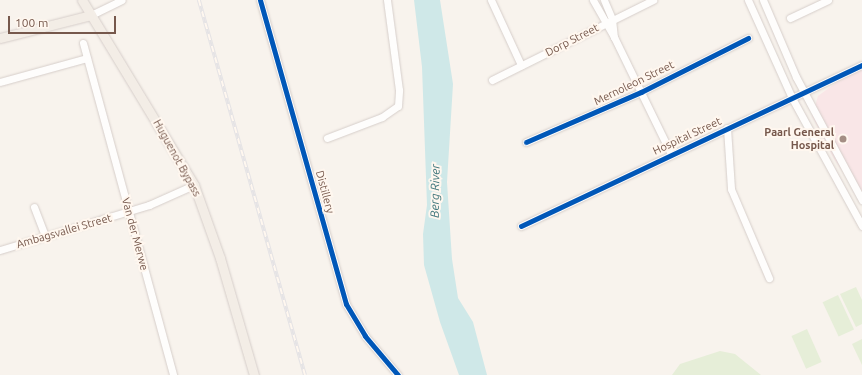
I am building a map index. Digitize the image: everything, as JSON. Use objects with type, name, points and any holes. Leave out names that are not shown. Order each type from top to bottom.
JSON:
[{"type":"main road","name":"Huguenot Bypass","points":[[82,0],[194,185],[220,258],[254,375]]},
{"type":"main road","points":[[0,38],[91,15]]},
{"type":"street","points":[[91,15],[122,0]]},
{"type":"street","name":"Distillery","points":[[260,0],[346,304],[365,336],[398,375]]},
{"type":"street","points":[[327,138],[382,117],[398,106],[399,90],[388,0]]},
{"type":"street","points":[[491,0],[522,65]]},
{"type":"street","points":[[593,0],[604,23],[614,37],[671,154]]},
{"type":"street","points":[[604,0],[612,19],[614,37]]},
{"type":"street","name":"Dorp Street","points":[[492,80],[612,19],[653,0]]},
{"type":"street","points":[[748,0],[792,98],[862,226]]},
{"type":"street","points":[[763,0],[804,92],[862,200]]},
{"type":"street","points":[[790,18],[828,0]]},
{"type":"street","name":"Mernoleon Street","points":[[526,142],[641,92],[748,38]]},
{"type":"street","name":"Van der Merwe","points":[[83,43],[95,93],[173,375]]},
{"type":"street","points":[[0,82],[87,58]]},
{"type":"street","name":"Hospital Street","points":[[521,226],[862,65]]},
{"type":"street","points":[[726,128],[731,189],[769,278]]},
{"type":"street","name":"Ambagsvallei Street","points":[[0,250],[129,212],[194,185]]},
{"type":"street","points":[[34,207],[45,236]]},
{"type":"shaded area","name":"Paarl General Hospital","points":[[862,69],[862,200],[834,159],[812,116],[818,96],[841,79]]},
{"type":"green space","points":[[856,287],[862,300],[862,324],[856,327],[840,294]]},
{"type":"green space","points":[[838,295],[854,329],[839,337],[823,302]]},
{"type":"green space","points":[[807,329],[822,362],[806,369],[791,336]]},
{"type":"green space","points":[[862,339],[862,365],[852,344]]},
{"type":"green space","points":[[720,351],[735,354],[761,375],[672,375],[680,364]]},
{"type":"water","name":"Berg River","points":[[414,0],[440,0],[453,84],[447,182],[452,259],[458,298],[473,322],[487,375],[459,375],[440,322],[424,265],[423,234],[427,205],[422,67]]},
{"type":"railway","points":[[199,0],[305,375]]},
{"type":"cycle path","points":[[260,0],[346,304],[365,336],[398,375]]},
{"type":"cycle path","points":[[526,142],[641,92],[748,38]]},
{"type":"cycle path","points":[[521,226],[862,65]]},
{"type":"place","name":"Paarl General Hospital","points":[[843,139]]}]
